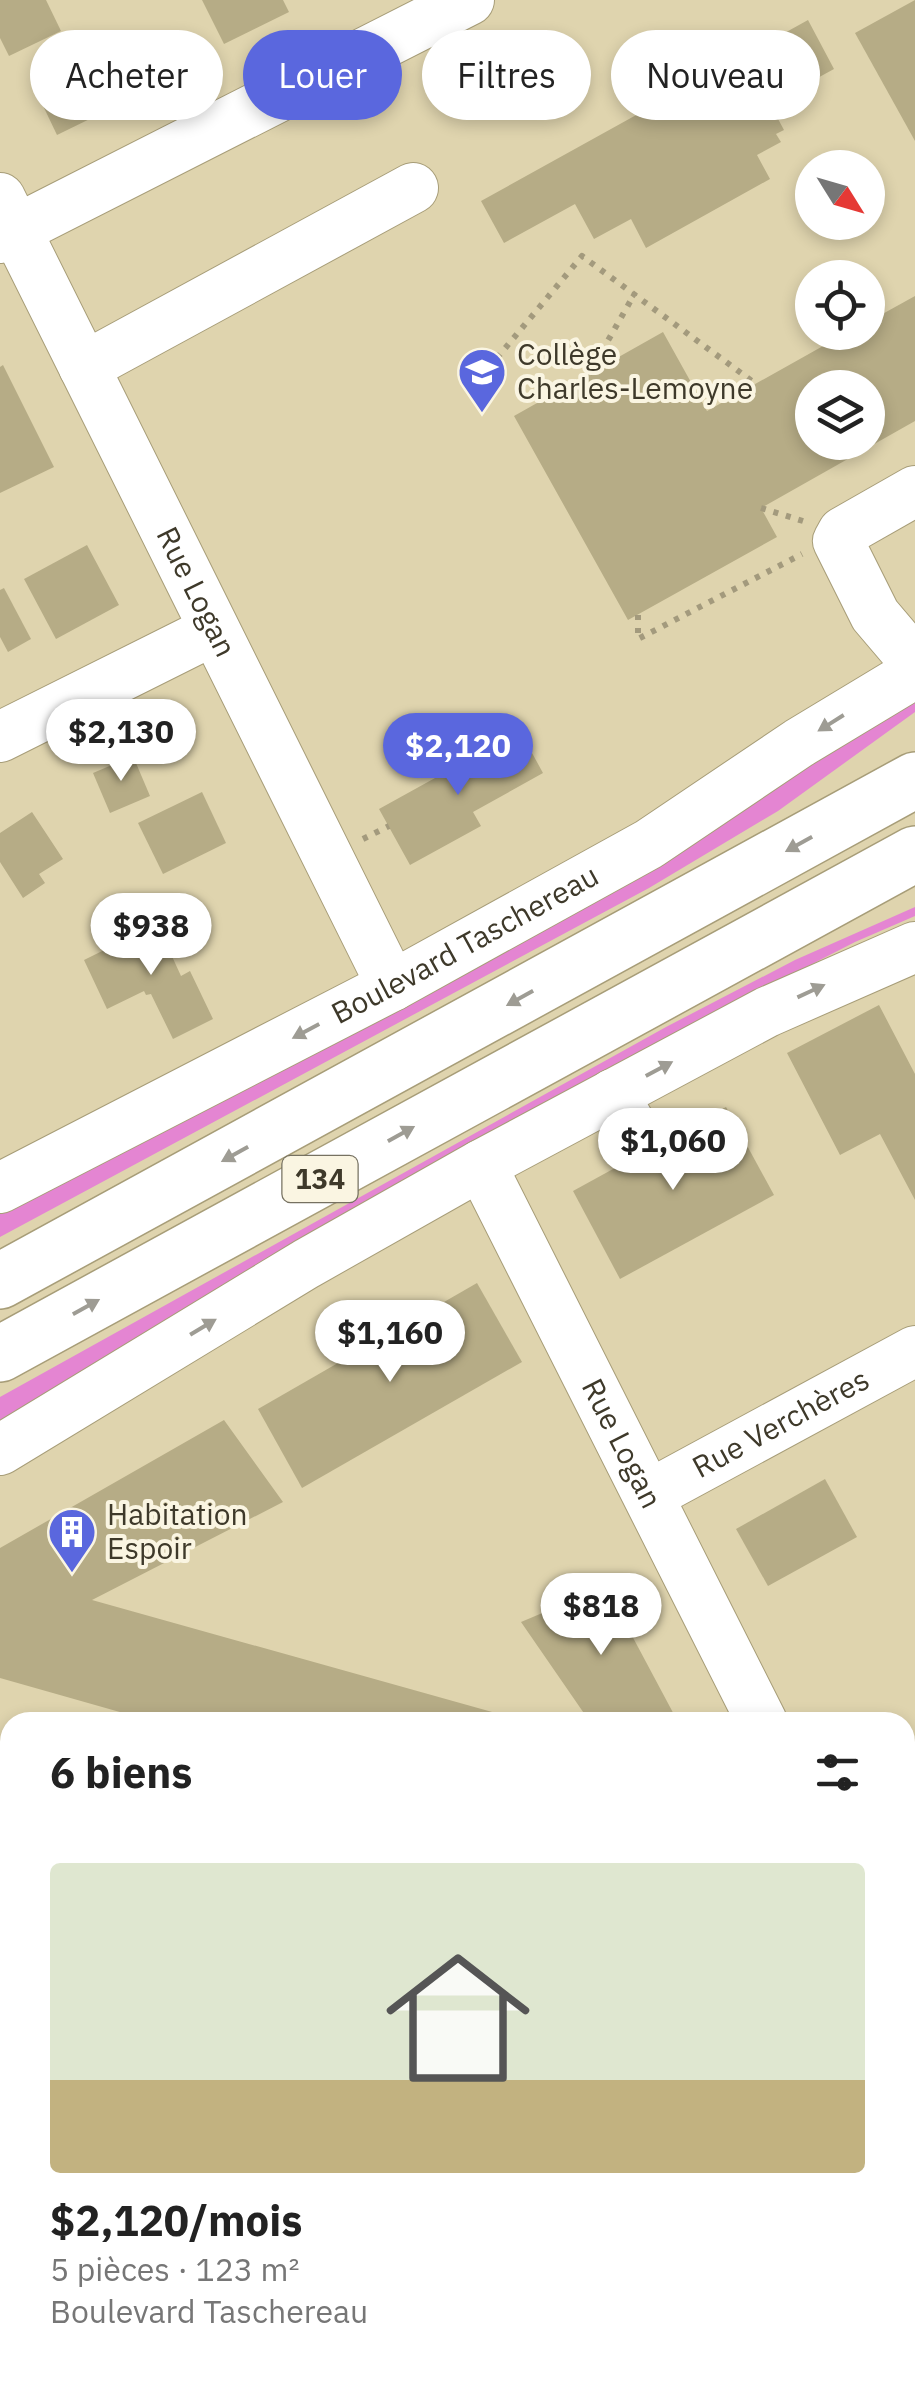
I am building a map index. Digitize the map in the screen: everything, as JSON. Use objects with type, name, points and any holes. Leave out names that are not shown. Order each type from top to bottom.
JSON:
[{"type":"highway","name":"134","points":[[0,1282],[915,780]]},
{"type":"highway","name":"134","points":[[0,1354],[915,854]]},
{"type":"street","points":[[5,222],[469,0]]},
{"type":"street","points":[[84,367],[413,188]]},
{"type":"street","name":"Rue Logan","points":[[5,222],[84,367],[392,986]]},
{"type":"street","points":[[915,491],[843,532],[838,546],[881,623],[915,662]]},
{"type":"street","points":[[0,736],[214,630]]},
{"type":"street","name":"Boulevard Taschereau","points":[[0,1188],[392,986],[649,844],[800,743],[915,673]]},
{"type":"street","points":[[0,1450],[306,1264],[481,1165],[625,1115],[767,1012],[915,946]]},
{"type":"street","name":"Rue Logan","points":[[481,1165],[757,1712]]},
{"type":"street","name":"Rue Verchères","points":[[649,1496],[915,1352]]},
{"type":"path","points":[[497,358],[582,256],[756,384]]},
{"type":"path","points":[[589,374],[634,293]]},
{"type":"path","points":[[638,614],[638,638],[843,532]]},
{"type":"path","points":[[358,842],[389,826]]},
{"type":"shaded area","points":[[915,696],[915,712],[778,811],[649,888],[0,1237],[0,1213],[207,1107]]},
{"type":"shaded area","points":[[915,907],[915,916],[748,997],[0,1425],[0,1397],[666,1027],[795,960]]},
{"type":"building","points":[[0,0],[46,0],[61,30],[30,30],[30,46],[9,56],[0,38]]},
{"type":"building","points":[[202,0],[283,0],[289,12],[252,30],[243,30],[243,35],[224,44],[223,30],[217,30]]},
{"type":"building","points":[[915,0],[915,141],[855,33]]},
{"type":"building","points":[[808,20],[813,30],[790,30]]},
{"type":"building","points":[[820,43],[834,69],[820,77]]},
{"type":"building","points":[[50,120],[88,120],[57,135]]},
{"type":"building","points":[[627,120],[779,120],[784,130],[776,134],[781,142],[757,155],[770,179],[646,248],[631,219],[594,239],[575,204],[504,243],[481,201]]},
{"type":"building","points":[[915,296],[915,421],[885,438],[885,370],[795,370],[795,460],[846,460],[761,508],[777,537],[628,620],[514,416],[663,332],[707,411],[816,350],[885,350],[885,313]]},
{"type":"building","points":[[3,365],[54,467],[0,493],[0,367]]},
{"type":"building","points":[[87,545],[119,605],[56,639],[24,579]]},
{"type":"building","points":[[4,588],[31,639],[8,652],[0,637],[0,590]]},
{"type":"building","points":[[520,731],[543,773],[473,812],[481,826],[410,865],[379,809]]},
{"type":"building","points":[[133,756],[150,796],[110,813],[93,773]]},
{"type":"building","points":[[202,792],[226,843],[163,874],[138,823]]},
{"type":"building","points":[[32,812],[63,859],[39,874],[45,883],[23,898],[0,862],[0,833]]},
{"type":"building","points":[[169,918],[182,945],[170,952],[181,976],[190,971],[213,1019],[173,1039],[151,994],[144,991],[107,1009],[84,960]]},
{"type":"building","points":[[879,1005],[915,1074],[915,1200],[880,1134],[840,1155],[787,1053]]},
{"type":"building","points":[[726,1107],[774,1195],[620,1279],[573,1191]]},
{"type":"building","points":[[477,1283],[522,1362],[302,1488],[258,1409]]},
{"type":"building","name":"Habitation Espoir","points":[[224,1420],[283,1502],[92,1600],[492,1712],[120,1712],[0,1678],[0,1548]]},
{"type":"building","points":[[825,1479],[857,1537],[768,1586],[736,1529]]},
{"type":"building","points":[[616,1582],[644,1625],[630,1632],[673,1712],[583,1712],[521,1622]]},
{"type":"place","name":"Collège Charles-Lemoyne","points":[[482,414]]},
{"type":"place","name":"Habitation Espoir","points":[[72,1574]]}]
